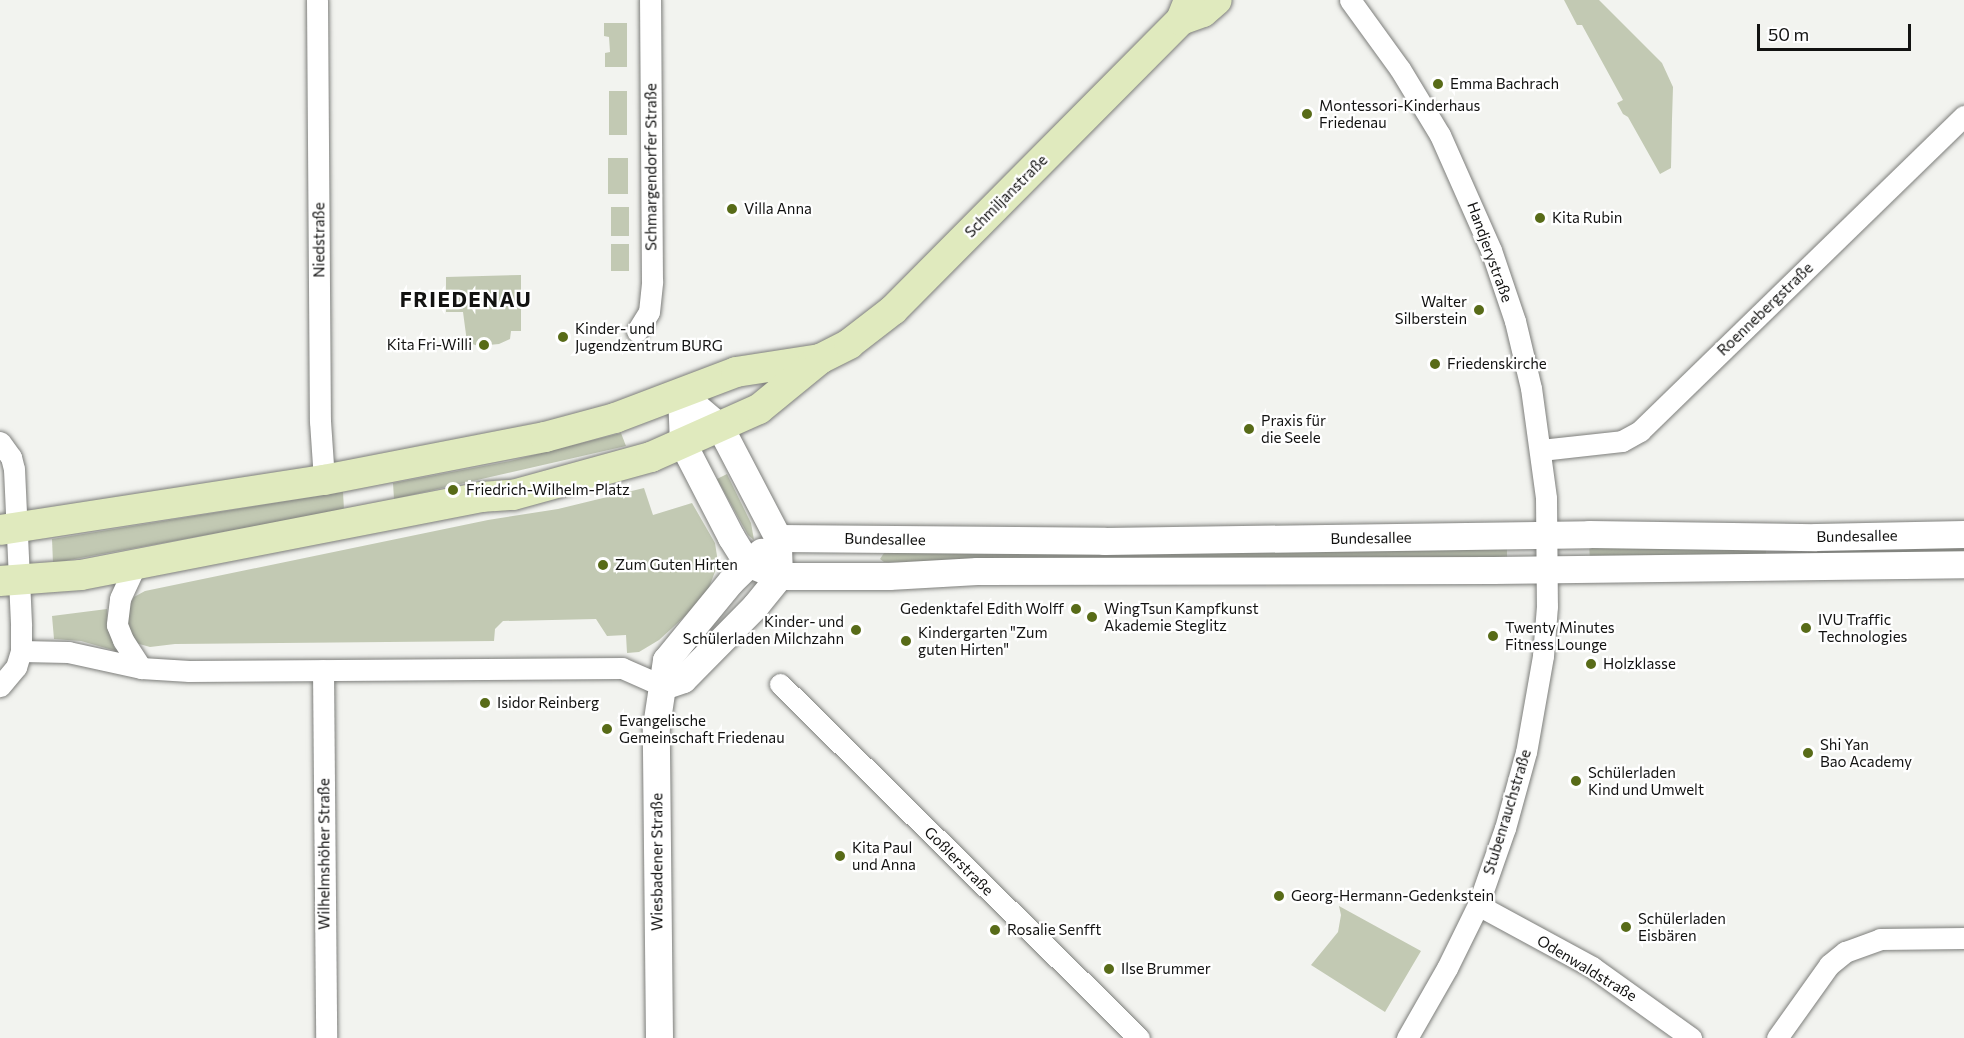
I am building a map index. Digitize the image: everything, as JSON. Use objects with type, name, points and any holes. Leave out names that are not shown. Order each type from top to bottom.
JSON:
[{"type":"main road","name":"Schmiljanstraße","points":[[720,427],[759,409],[820,359],[849,344],[893,310],[1185,10],[1203,12],[1217,0]]},
{"type":"main road","name":"Schmiljanstraße","points":[[681,394],[736,372],[820,359]]},
{"type":"main road","points":[[9,529],[324,480],[585,428],[681,394]]},
{"type":"main road","points":[[10,580],[81,574],[481,497],[513,495],[628,464],[683,444],[720,427]]},
{"type":"street","name":"Niedstraße","points":[[317,0],[321,421],[324,480]]},
{"type":"street","name":"Schmargendorfer Straße","points":[[636,331],[648,312],[652,281],[650,0]]},
{"type":"street","name":"Handjerystraße","points":[[1350,0],[1380,40],[1440,135],[1479,219],[1503,285],[1523,351],[1541,450],[1546,535]]},
{"type":"street","name":"Roennebergstraße","points":[[1541,450],[1622,441],[1640,431],[1964,116]]},
{"type":"street","points":[[21,651],[89,655],[141,668],[189,671],[622,668],[663,686],[683,679],[755,606],[779,576],[778,538],[720,427],[681,394]]},
{"type":"street","points":[[681,394],[683,444],[747,563],[779,576]]},
{"type":"street","points":[[0,442],[13,463],[9,529],[10,580],[21,651],[16,667],[0,686]]},
{"type":"street","name":"Bundesallee","points":[[778,538],[1119,541],[1546,535],[1816,537],[1964,534]]},
{"type":"street","name":"Stubenrauchstraße","points":[[1407,1038],[1447,969],[1478,905],[1505,828],[1530,730],[1543,656],[1546,535]]},
{"type":"street","points":[[663,686],[666,660],[747,563],[778,538]]},
{"type":"street","points":[[136,564],[120,599],[117,625],[123,640],[141,668]]},
{"type":"street","name":"Bundesallee","points":[[779,576],[884,576],[977,571],[1546,569],[1964,564]]},
{"type":"street","name":"Wilhelmshöher Straße","points":[[323,670],[326,1038]]},
{"type":"street","name":"Goßlerstraße","points":[[780,684],[1139,1038]]},
{"type":"street","name":"Wiesbadener Straße","points":[[659,1038],[656,726],[663,686]]},
{"type":"street","name":"Odenwaldstraße","points":[[1478,905],[1599,972],[1691,1038]]},
{"type":"street","points":[[1777,1038],[1829,965],[1845,952],[1880,939],[1964,938]]},
{"type":"green space","points":[[1564,0],[1599,0],[1662,63],[1673,87],[1671,168],[1660,174],[1628,117],[1623,114],[1617,103],[1623,100],[1582,25],[1577,25]]},
{"type":"green space","points":[[604,23],[627,23],[627,67],[605,67],[605,53],[610,52],[609,37],[604,36]]},
{"type":"green space","points":[[609,91],[627,91],[627,135],[609,135]]},
{"type":"green space","points":[[608,158],[628,158],[628,194],[608,194]]},
{"type":"green space","points":[[611,207],[629,207],[629,236],[611,236]]},
{"type":"green space","points":[[611,244],[629,244],[629,271],[611,271]]},
{"type":"green space","points":[[521,275],[521,331],[511,331],[510,339],[499,344],[478,346],[467,342],[463,312],[446,312],[446,277]]},
{"type":"green space","points":[[621,433],[626,446],[394,499],[393,483],[510,461]]},
{"type":"green space","points":[[727,474],[751,523],[754,540],[748,535],[717,479]]},
{"type":"green space","points":[[644,488],[653,515],[692,503],[715,543],[717,556],[716,569],[708,590],[695,607],[659,640],[639,652],[627,653],[626,635],[607,636],[596,619],[503,621],[495,629],[494,641],[175,644],[150,647],[136,643],[127,628],[128,608],[134,597],[145,591],[488,520],[558,509]]},
{"type":"green space","points":[[343,492],[344,510],[53,563],[52,539]]},
{"type":"green space","points":[[1589,544],[1766,547],[1766,555],[1590,560]]},
{"type":"green space","points":[[1507,545],[1507,560],[1280,558],[884,562],[880,559],[884,553],[1386,549]]},
{"type":"green space","points":[[1808,545],[1964,545],[1964,554],[1808,554]]},
{"type":"green space","points":[[107,609],[108,629],[116,651],[81,641],[54,639],[52,616]]},
{"type":"green space","points":[[1339,906],[1421,951],[1385,1012],[1311,965],[1338,932],[1341,915]]},
{"type":"place","name":"Emma Bachrach","points":[[1438,84]]},
{"type":"place","name":"Montessori-Kinderhaus Friedenau","points":[[1307,114]]},
{"type":"place","name":"Villa Anna","points":[[732,209]]},
{"type":"place","name":"Kita Rubin","points":[[1540,218]]},
{"type":"place","name":"Walter Silberstein","points":[[1479,310]]},
{"type":"place","name":"Kinder- und Jugendzentrum BURG","points":[[563,337]]},
{"type":"place","name":"Kita Fri-Willi","points":[[484,345]]},
{"type":"place","name":"Friedenskirche","points":[[1435,364]]},
{"type":"place","name":"Praxis für die Seele","points":[[1249,429]]},
{"type":"place","name":"Friedrich-Wilhelm-Platz","points":[[453,490]]},
{"type":"place","name":"Zum Guten Hirten","points":[[603,565]]},
{"type":"place","name":"Gedenktafel Edith Wolff","points":[[1076,609]]},
{"type":"place","name":"WingTsun Kampfkunst Akademie Steglitz","points":[[1092,617]]},
{"type":"place","name":"IVU Traffic Technologies","points":[[1806,628]]},
{"type":"place","name":"Kinder- und Schülerladen Milchzahn","points":[[856,630]]},
{"type":"place","name":"Twenty Minutes Fitness Lounge","points":[[1493,636]]},
{"type":"place","name":"Kindergarten \"Zum guten Hirten\"","points":[[906,641]]},
{"type":"place","name":"Holzklasse","points":[[1591,664]]},
{"type":"place","name":"Isidor Reinberg","points":[[485,703]]},
{"type":"place","name":"Evangelische Gemeinschaft Friedenau","points":[[607,729]]},
{"type":"place","name":"Shi Yan Bao Academy","points":[[1808,753]]},
{"type":"place","name":"Schülerladen Kind und Umwelt","points":[[1576,781]]},
{"type":"place","name":"Kita Paul und Anna","points":[[840,856]]},
{"type":"place","name":"Georg-Hermann-Gedenkstein","points":[[1279,896]]},
{"type":"place","name":"Schülerladen Eisbären","points":[[1626,927]]},
{"type":"place","name":"Rosalie Senfft","points":[[995,930]]},
{"type":"place","name":"Ilse Brummer","points":[[1109,969]]},
{"type":"district","name":"FRIEDENAU","points":[[466,299]]}]
